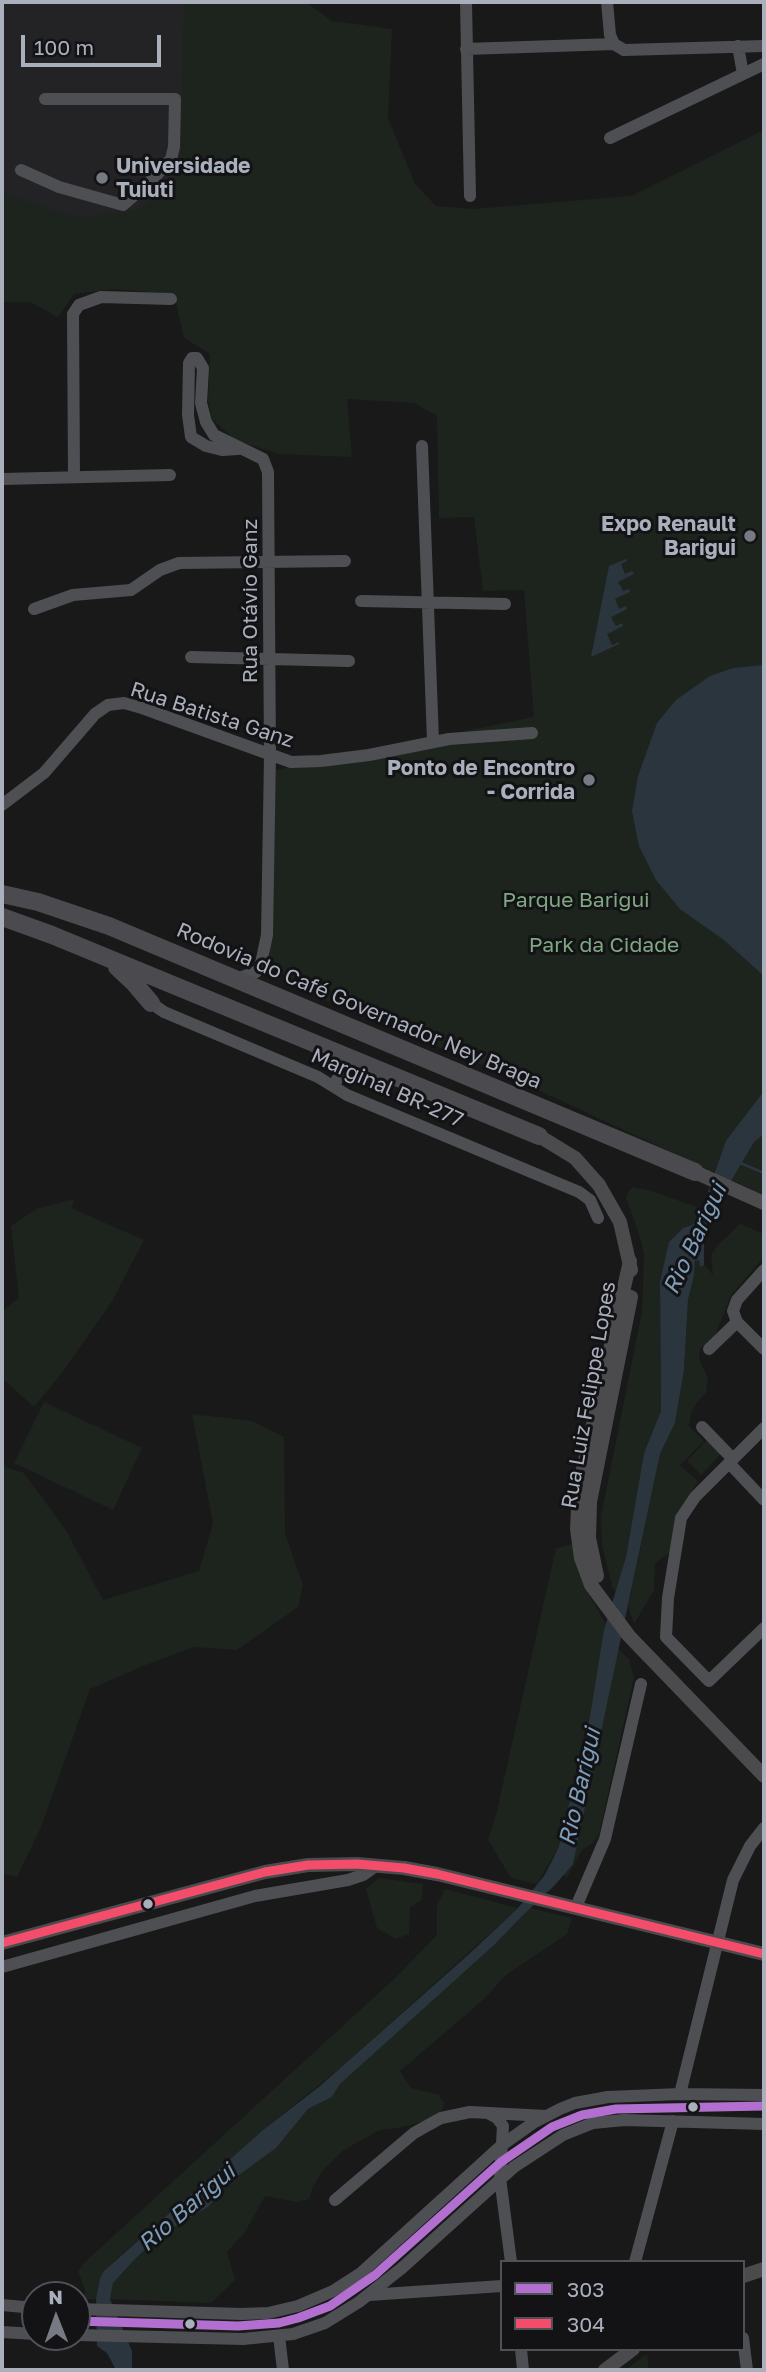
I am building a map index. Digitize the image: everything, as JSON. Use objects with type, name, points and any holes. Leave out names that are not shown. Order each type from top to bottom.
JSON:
[{"type":"highway","points":[[2,886],[49,900],[110,926]]},
{"type":"highway","name":"Rodovia do Café Governador Ney Braga","points":[[2,894],[110,926],[695,1172]]},
{"type":"highway","points":[[2,917],[539,1136]]},
{"type":"highway","points":[[106,958],[134,983],[151,1003]]},
{"type":"main road","name":"Rua Luiz Felippe Lopes","points":[[539,1136],[575,1158],[599,1185],[620,1222],[630,1261],[628,1321],[592,1485],[588,1522],[591,1555],[609,1610],[640,1648],[764,1776]]},
{"type":"main road","points":[[695,1172],[764,1203]]},
{"type":"main road","points":[[2,1943],[265,1872],[321,1865],[377,1865],[417,1870],[506,1890],[764,1954]]},
{"type":"main road","points":[[745,2275],[764,2269]]},
{"type":"main road","points":[[605,2370],[630,2351]]},
{"type":"street","points":[[466,2],[470,196]]},
{"type":"street","points":[[607,2],[610,35],[614,44]]},
{"type":"street","points":[[466,49],[614,44],[624,50],[764,46]]},
{"type":"street","points":[[738,46],[743,74]]},
{"type":"street","points":[[610,138],[764,64]]},
{"type":"street","points":[[21,170],[59,187],[122,205],[154,178],[171,159],[174,147],[175,99],[45,99]]},
{"type":"street","points":[[74,477],[73,314],[79,305],[101,297],[171,299]]},
{"type":"street","points":[[192,358],[197,358],[202,368],[201,403],[206,422],[214,435],[238,449],[214,448],[191,437],[188,407],[189,363],[192,358]]},
{"type":"street","points":[[422,446],[433,741]]},
{"type":"street","name":"Rua Otávio Ganz","points":[[237,979],[260,968],[267,935],[270,756],[268,472],[263,459],[238,449]]},
{"type":"street","points":[[2,479],[170,475]]},
{"type":"street","points":[[34,609],[73,595],[131,590],[172,565],[345,561]]},
{"type":"street","points":[[361,601],[505,604]]},
{"type":"street","points":[[191,657],[349,661]]},
{"type":"street","name":"Rua Batista Ganz","points":[[2,805],[44,773],[95,714],[108,705],[124,703],[142,708],[291,762],[369,755],[433,741],[532,733]]},
{"type":"street","name":"Marginal BR-277","points":[[151,1003],[164,1012],[318,1077],[347,1095],[585,1195],[598,1218]]},
{"type":"street","points":[[333,1086],[350,1059]]},
{"type":"street","points":[[709,1349],[735,1317],[737,1300],[764,1270]]},
{"type":"street","points":[[735,1317],[764,1349]]},
{"type":"street","points":[[702,1427],[764,1500]]},
{"type":"street","points":[[764,1428],[695,1497],[681,1518],[668,1598],[666,1637],[709,1681],[764,1628]]},
{"type":"street","points":[[569,1905],[605,1839],[641,1684]]},
{"type":"street","points":[[680,2094],[717,1942],[738,1869],[750,1846],[764,1828]]},
{"type":"street","points":[[2,1967],[255,1896],[348,1881],[377,1865]]},
{"type":"street","points":[[91,2309],[254,2314],[285,2310],[312,2301],[361,2273],[502,2145],[546,2116],[591,2099],[680,2094],[764,2095]]},
{"type":"street","points":[[486,2113],[497,2118],[503,2126],[500,2178],[510,2260]]},
{"type":"street","points":[[335,2200],[426,2124],[456,2114],[546,2116]]},
{"type":"street","points":[[91,2335],[243,2339],[279,2336],[325,2323],[368,2295],[421,2251],[500,2178],[548,2143],[579,2128],[608,2121],[764,2124]]},
{"type":"street","points":[[636,2260],[673,2121]]},
{"type":"street","points":[[368,2295],[500,2286]]},
{"type":"street","points":[[2,2305],[21,2307]]},
{"type":"street","points":[[2,2332],[21,2333]]},
{"type":"street","points":[[279,2336],[283,2370]]},
{"type":"street","points":[[521,2351],[523,2370]]},
{"type":"street","points":[[745,2351],[747,2370]]},
{"type":"shaded area","name":"Universidade Tuiuti","points":[[2,2],[273,2],[187,226],[2,289]]},
{"type":"green space","points":[[184,2],[306,2],[332,21],[392,29],[388,118],[415,184],[436,206],[473,209],[631,196],[764,130],[764,1195],[499,1072],[303,991],[269,963],[276,770],[534,717],[524,590],[483,591],[474,517],[439,518],[437,416],[414,403],[347,399],[352,457],[279,454],[235,440],[212,419],[208,399],[210,354],[184,338],[174,294],[114,289],[74,294],[58,317],[30,302],[2,302],[2,190],[6,194],[78,218],[138,210],[180,172]]},
{"type":"green space","points":[[633,1187],[702,1209],[692,1225],[683,1228],[669,1242],[660,1281],[661,1411],[644,1453],[626,1557],[617,1592],[613,1589],[602,1546],[601,1517],[642,1312],[644,1255],[626,1198]]},
{"type":"green space","points":[[75,1199],[71,1208],[144,1240],[111,1303],[34,1407],[2,1378],[2,1311],[19,1298],[11,1226],[36,1209]]},
{"type":"green space","points":[[740,1224],[764,1234],[764,1257],[732,1294],[715,1335],[700,1349],[699,1359],[708,1378],[706,1393],[691,1413],[689,1426],[704,1441],[680,1465],[698,1481],[678,1515],[671,1552],[655,1563],[654,1590],[634,1624],[628,1607],[660,1454],[675,1423],[684,1370],[688,1300],[695,1261],[699,1259],[700,1267],[704,1265],[713,1275],[711,1255]]},
{"type":"green space","points":[[44,1402],[142,1448],[113,1510],[14,1463]]},
{"type":"green space","points":[[192,1414],[252,1421],[284,1437],[285,1533],[303,1586],[298,1607],[237,1650],[194,1647],[90,1689],[41,1827],[17,1877],[2,1873],[2,1444],[5,1467],[24,1473],[67,1532],[103,1600],[199,1571],[213,1523]]},
{"type":"green space","points":[[707,1440],[721,1454],[701,1475],[687,1461]]},
{"type":"green space","points":[[573,1544],[576,1566],[586,1590],[606,1624],[590,1716],[559,1846],[537,1884],[511,1878],[488,1840],[496,1815],[556,1548]]},
{"type":"green space","points":[[618,1649],[629,1659],[634,1678],[599,1834],[593,1843],[582,1850],[567,1877],[563,1875],[573,1863]]},
{"type":"green space","points":[[379,1878],[423,1884],[422,1900],[410,1907],[409,1934],[396,1939],[377,1928],[366,1889]]},
{"type":"green space","points":[[445,1889],[518,1908],[346,2063],[263,2130],[111,2264],[100,2278],[96,2299],[91,2299],[91,2281],[82,2281],[78,2271],[85,2262],[393,1980],[437,1935],[437,1905]]},
{"type":"green space","points":[[530,1908],[572,1918],[567,1934],[506,1975],[484,1999],[400,2071],[411,2088],[439,2095],[444,2103],[442,2110],[427,2120],[380,2130],[342,2151],[324,2169],[313,2186],[309,2199],[297,2202],[265,2196],[245,2232],[227,2252],[235,2280],[211,2303],[110,2299],[113,2283],[135,2259],[162,2234],[208,2207],[227,2184],[276,2148],[308,2109],[332,2097],[340,2084]]},
{"type":"green space","points":[[647,2354],[649,2370],[625,2370]]},
{"type":"water","points":[[626,559],[627,561],[621,564],[625,574],[632,571],[634,574],[618,582],[623,591],[629,589],[630,592],[615,599],[619,609],[626,606],[627,609],[611,617],[616,626],[622,623],[623,626],[607,634],[612,645],[619,644],[591,657],[609,566]]},
{"type":"water","points":[[764,665],[764,976],[724,940],[680,909],[656,880],[639,846],[632,811],[638,776],[657,723],[676,700],[710,676],[733,668]]},
{"type":"water","name":"Rio Barigui","points":[[764,1091],[764,1134],[754,1142],[709,1218],[704,1237],[704,1265],[700,1267],[699,1260],[695,1261],[688,1300],[684,1370],[675,1423],[660,1454],[573,1864],[495,1944],[340,2084],[332,2097],[308,2109],[276,2148],[227,2184],[208,2207],[162,2234],[113,2283],[110,2299],[132,2351],[132,2370],[116,2370],[107,2353],[97,2346],[96,2299],[104,2271],[263,2130],[320,2086],[468,1955],[518,1908],[544,1876],[553,1859],[559,1846],[590,1716],[604,1630],[626,1557],[644,1453],[661,1411],[660,1281],[669,1242],[683,1228],[692,1225],[702,1209],[726,1141]]},
{"type":"waterway","points":[[738,1162],[764,1173]]},
{"type":"transit line","name":"304","points":[[2,1943],[265,1872],[308,1865],[357,1864],[437,1874],[764,1954]]},
{"type":"transit line","name":"303","points":[[91,2321],[238,2326],[279,2323],[298,2318],[330,2306],[375,2275],[501,2162],[552,2127],[582,2115],[616,2109],[764,2106]]},
{"type":"place","name":"Universidade Tuiuti","points":[[102,178]]},
{"type":"place","name":"Expo Renault Barigui","points":[[750,536]]},
{"type":"place","name":"Ponto de Encontro - Corrida","points":[[589,780]]},
{"type":"park label","name":"Parque Barigui","points":[[576,900]]},
{"type":"park label","name":"Park da Cidade","points":[[604,945]]}]
